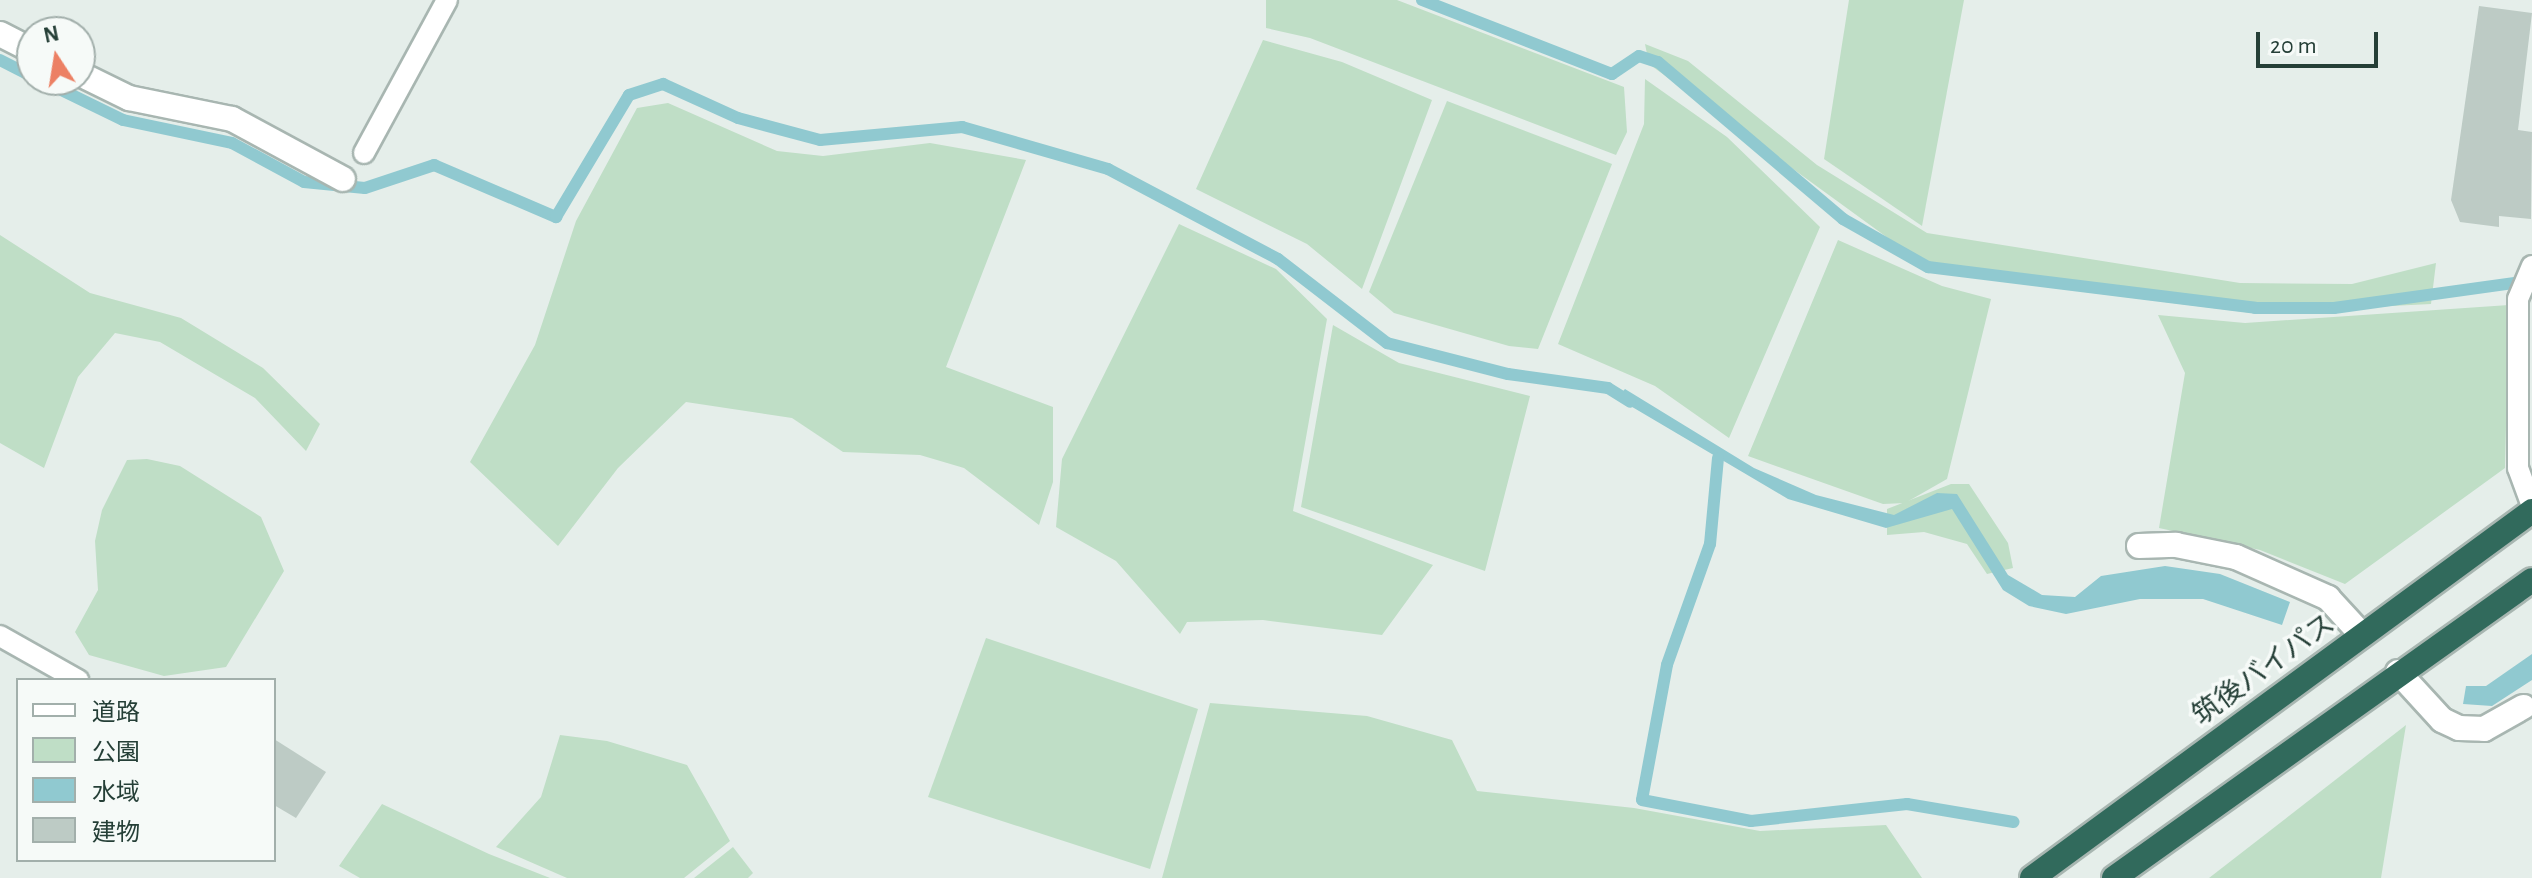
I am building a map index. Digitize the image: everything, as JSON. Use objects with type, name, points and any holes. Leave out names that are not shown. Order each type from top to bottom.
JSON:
[{"type":"highway","name":"筑後バイパス","points":[[2032,878],[2532,509]]},
{"type":"highway","points":[[2114,878],[2398,672],[2532,580]]},
{"type":"street","points":[[96,82],[129,98],[232,119],[343,179]]},
{"type":"street","points":[[2139,546],[2176,545],[2236,557],[2328,598],[2362,635]]},
{"type":"street","points":[[2398,672],[2442,720],[2459,728],[2484,729],[2523,707]]},
{"type":"lane","points":[[364,153],[447,0]]},
{"type":"lane","points":[[2532,266],[2518,299],[2518,468],[2532,509]]},
{"type":"lane","points":[[0,636],[74,678]]},
{"type":"green space","points":[[1266,0],[1397,0],[1624,87],[1627,132],[1616,155],[1310,38],[1266,28]]},
{"type":"green space","points":[[1849,0],[1964,0],[1922,226],[1824,159]]},
{"type":"green space","points":[[1263,40],[1342,62],[1432,100],[1362,289],[1307,244],[1196,189]]},
{"type":"green space","points":[[1645,44],[1688,61],[1817,165],[1927,233],[2240,283],[2352,284],[2436,263],[2431,304],[2252,313],[1936,273],[1649,64]]},
{"type":"green space","points":[[1645,79],[1727,137],[1820,227],[1729,438],[1655,386],[1558,344],[1644,124]]},
{"type":"green space","points":[[1447,101],[1612,164],[1538,349],[1509,346],[1394,313],[1369,292]]},
{"type":"green space","points":[[668,103],[777,151],[823,156],[930,143],[1026,160],[946,367],[1053,407],[1053,482],[1039,525],[964,468],[920,455],[843,452],[792,418],[686,402],[618,468],[558,546],[470,462],[535,345],[576,221],[637,108]]},
{"type":"green space","points":[[1179,224],[1276,269],[1327,319],[1293,511],[1433,565],[1382,635],[1263,620],[1187,622],[1180,634],[1116,561],[1056,527],[1062,459]]},
{"type":"green space","points":[[0,235],[90,293],[181,318],[263,368],[320,424],[306,451],[255,398],[160,342],[115,333],[78,377],[44,468],[0,443]]},
{"type":"green space","points":[[1838,240],[1942,286],[1991,299],[1947,479],[1905,503],[1883,504],[1748,456]]},
{"type":"green space","points":[[2509,305],[2505,468],[2345,584],[2260,550],[2159,528],[2185,373],[2158,315],[2245,323]]},
{"type":"green space","points":[[1333,325],[1399,363],[1530,396],[1485,571],[1301,507]]},
{"type":"green space","points":[[147,459],[180,466],[261,517],[284,571],[226,667],[164,676],[89,655],[75,632],[98,590],[95,541],[102,510],[127,460]]},
{"type":"green space","points":[[1951,484],[1969,484],[2008,543],[2013,568],[1987,574],[1967,544],[1924,532],[1887,535],[1887,509]]},
{"type":"green space","points":[[986,638],[1198,709],[1150,869],[928,797]]},
{"type":"green space","points":[[1210,703],[1367,716],[1452,740],[1477,791],[1634,808],[1760,831],[1886,825],[1922,878],[1162,878]]},
{"type":"green space","points":[[2406,725],[2381,878],[2209,878]]},
{"type":"green space","points":[[560,735],[607,741],[687,765],[730,841],[684,878],[567,878],[496,847],[541,797]]},
{"type":"green space","points":[[382,804],[489,854],[550,878],[360,878],[339,866]]},
{"type":"green space","points":[[733,847],[753,873],[748,878],[694,878]]},
{"type":"water","points":[[1625,389],[1754,468],[1816,495],[1894,515],[1937,493],[1957,494],[2008,575],[2042,595],[2075,597],[2101,576],[2165,566],[2220,574],[2290,602],[2282,625],[2203,599],[2140,599],[2066,614],[2029,606],[2003,590],[1952,509],[1886,528],[1788,499],[1617,398]]},
{"type":"water","points":[[2532,654],[2532,680],[2492,706],[2463,704],[2466,686],[2486,686]]},
{"type":"building","points":[[2479,6],[2532,13],[2518,130],[2532,132],[2531,219],[2499,216],[2499,227],[2460,222],[2451,200]]},
{"type":"building","points":[[276,740],[326,772],[296,818],[276,806]]},
{"type":"waterway","points":[[1422,0],[1612,74],[1639,56],[1658,62],[1843,219],[1928,267],[2255,308],[2334,308],[2529,281]]},
{"type":"waterway","points":[[0,60],[16,68]]},
{"type":"waterway","points":[[74,96],[123,120],[232,143],[304,182],[365,188],[434,165],[556,217],[629,95],[663,84],[738,118],[820,140],[962,127],[1108,169],[1278,259],[1387,343],[1508,374],[1608,388],[1630,402]]},
{"type":"waterway","points":[[1718,458],[1710,544],[1667,665],[1642,800],[1751,821],[1907,804],[2013,822]]}]
